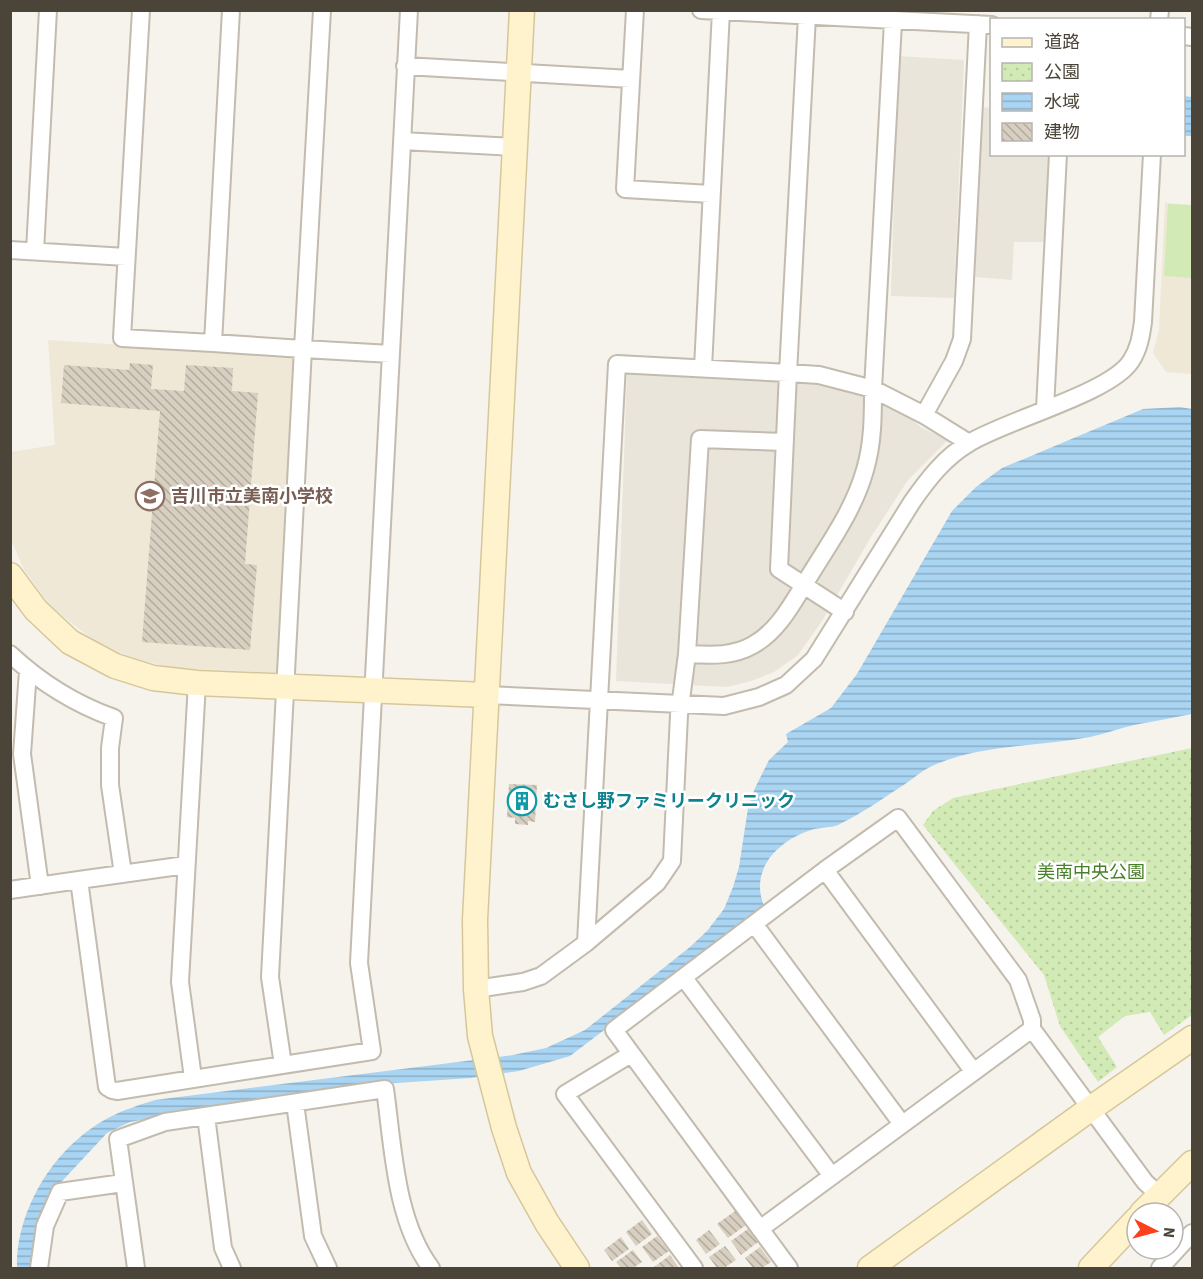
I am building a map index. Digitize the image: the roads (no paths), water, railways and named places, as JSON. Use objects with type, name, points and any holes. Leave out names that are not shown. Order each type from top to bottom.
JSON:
[{"type":"street","points":[[35,251],[48,10]]},
{"type":"street","points":[[141,10],[122,338],[391,354]]},
{"type":"street","points":[[213,343],[231,10]]},
{"type":"street","points":[[283,1065],[270,976],[322,10]]},
{"type":"street","points":[[79,880],[107,1087],[112,1090],[372,1051],[360,963],[409,10]]},
{"type":"street","points":[[522,10],[475,920],[476,989],[480,1036],[491,1084],[519,1173],[547,1223],[577,1269]]},
{"type":"street","points":[[635,10],[625,189],[711,194]]},
{"type":"street","points":[[701,10],[893,22],[985,25],[962,339],[954,361],[924,415]]},
{"type":"street","points":[[703,368],[721,11]]},
{"type":"street","points":[[807,16],[779,569],[844,612]]},
{"type":"street","points":[[687,654],[727,654],[753,645],[773,630],[844,521],[858,490],[871,446],[893,22]]},
{"type":"street","points":[[405,66],[631,79]]},
{"type":"street","points":[[402,141],[515,147]]},
{"type":"street","points":[[1045,409],[1058,156]]},
{"type":"street","points":[[10,575],[36,610],[70,642],[115,666],[153,678],[197,683],[374,689],[681,705],[724,706],[759,697],[786,685],[814,659],[926,481],[946,460],[969,443],[1099,387],[1131,363],[1140,345],[1143,322],[1152,156]]},
{"type":"street","points":[[10,250],[126,257]]},
{"type":"street","points":[[586,943],[617,364],[819,375],[873,389],[924,415],[969,443]]},
{"type":"street","points":[[476,989],[523,982],[541,976],[586,943],[657,883],[672,861],[700,439],[785,441]]},
{"type":"street","points":[[10,654],[45,683],[81,704],[114,718],[110,785],[123,874]]},
{"type":"street","points":[[28,671],[16,753],[40,886]]},
{"type":"street","points":[[193,1078],[180,982],[197,683]]},
{"type":"street","points":[[789,1269],[614,1030],[825,870],[898,818],[1018,980],[1032,1020],[1032,1029],[1145,1182],[1159,1195]]},
{"type":"street","points":[[10,890],[186,866]]},
{"type":"street","points":[[825,870],[973,1071]]},
{"type":"street","points":[[755,925],[902,1124]]},
{"type":"street","points":[[684,978],[832,1176]]},
{"type":"street","points":[[760,1229],[1032,1029]]},
{"type":"street","points":[[870,1269],[1192,1038]]},
{"type":"street","points":[[631,1054],[565,1094],[694,1269]]},
{"type":"street","points":[[136,1269],[118,1139],[165,1122],[384,1089],[402,1205],[424,1258],[431,1269]]},
{"type":"street","points":[[295,1103],[313,1236],[328,1269]]},
{"type":"street","points":[[206,1116],[223,1248],[232,1269]]},
{"type":"street","points":[[1153,1201],[1192,1163]]},
{"type":"street","points":[[39,1269],[45,1226],[60,1192],[123,1184]]},
{"type":"street","points":[[1091,1269],[1125,1232]]},
{"type":"street","points":[[1160,1269],[1192,1233]]},
{"type":"water","points":[[1185,96],[1192,97],[1192,136],[1185,136]]},
{"type":"water","points":[[1180,407],[1192,409],[1192,714],[1134,725],[1090,737],[972,753],[953,758],[927,768],[874,805],[838,825],[814,829],[799,835],[777,850],[763,870],[760,882],[765,908],[570,1056],[519,1071],[471,1078],[352,1086],[130,1122],[107,1133],[52,1192],[35,1268],[17,1268],[18,1246],[23,1224],[42,1181],[71,1145],[89,1130],[119,1113],[155,1100],[513,1055],[546,1048],[585,1030],[690,947],[707,931],[724,909],[739,867],[748,808],[769,760],[788,742],[786,734],[831,708],[857,674],[952,511],[976,487],[1002,468],[1143,409]]},
{"type":"place","name":"吉川市立美南小学校","points":[[150,496]]},
{"type":"place","name":"むさし野ファミリークリニック","points":[[522,801]]},
{"type":"park label","name":"美南中央公園","points":[[1091,872]]}]
